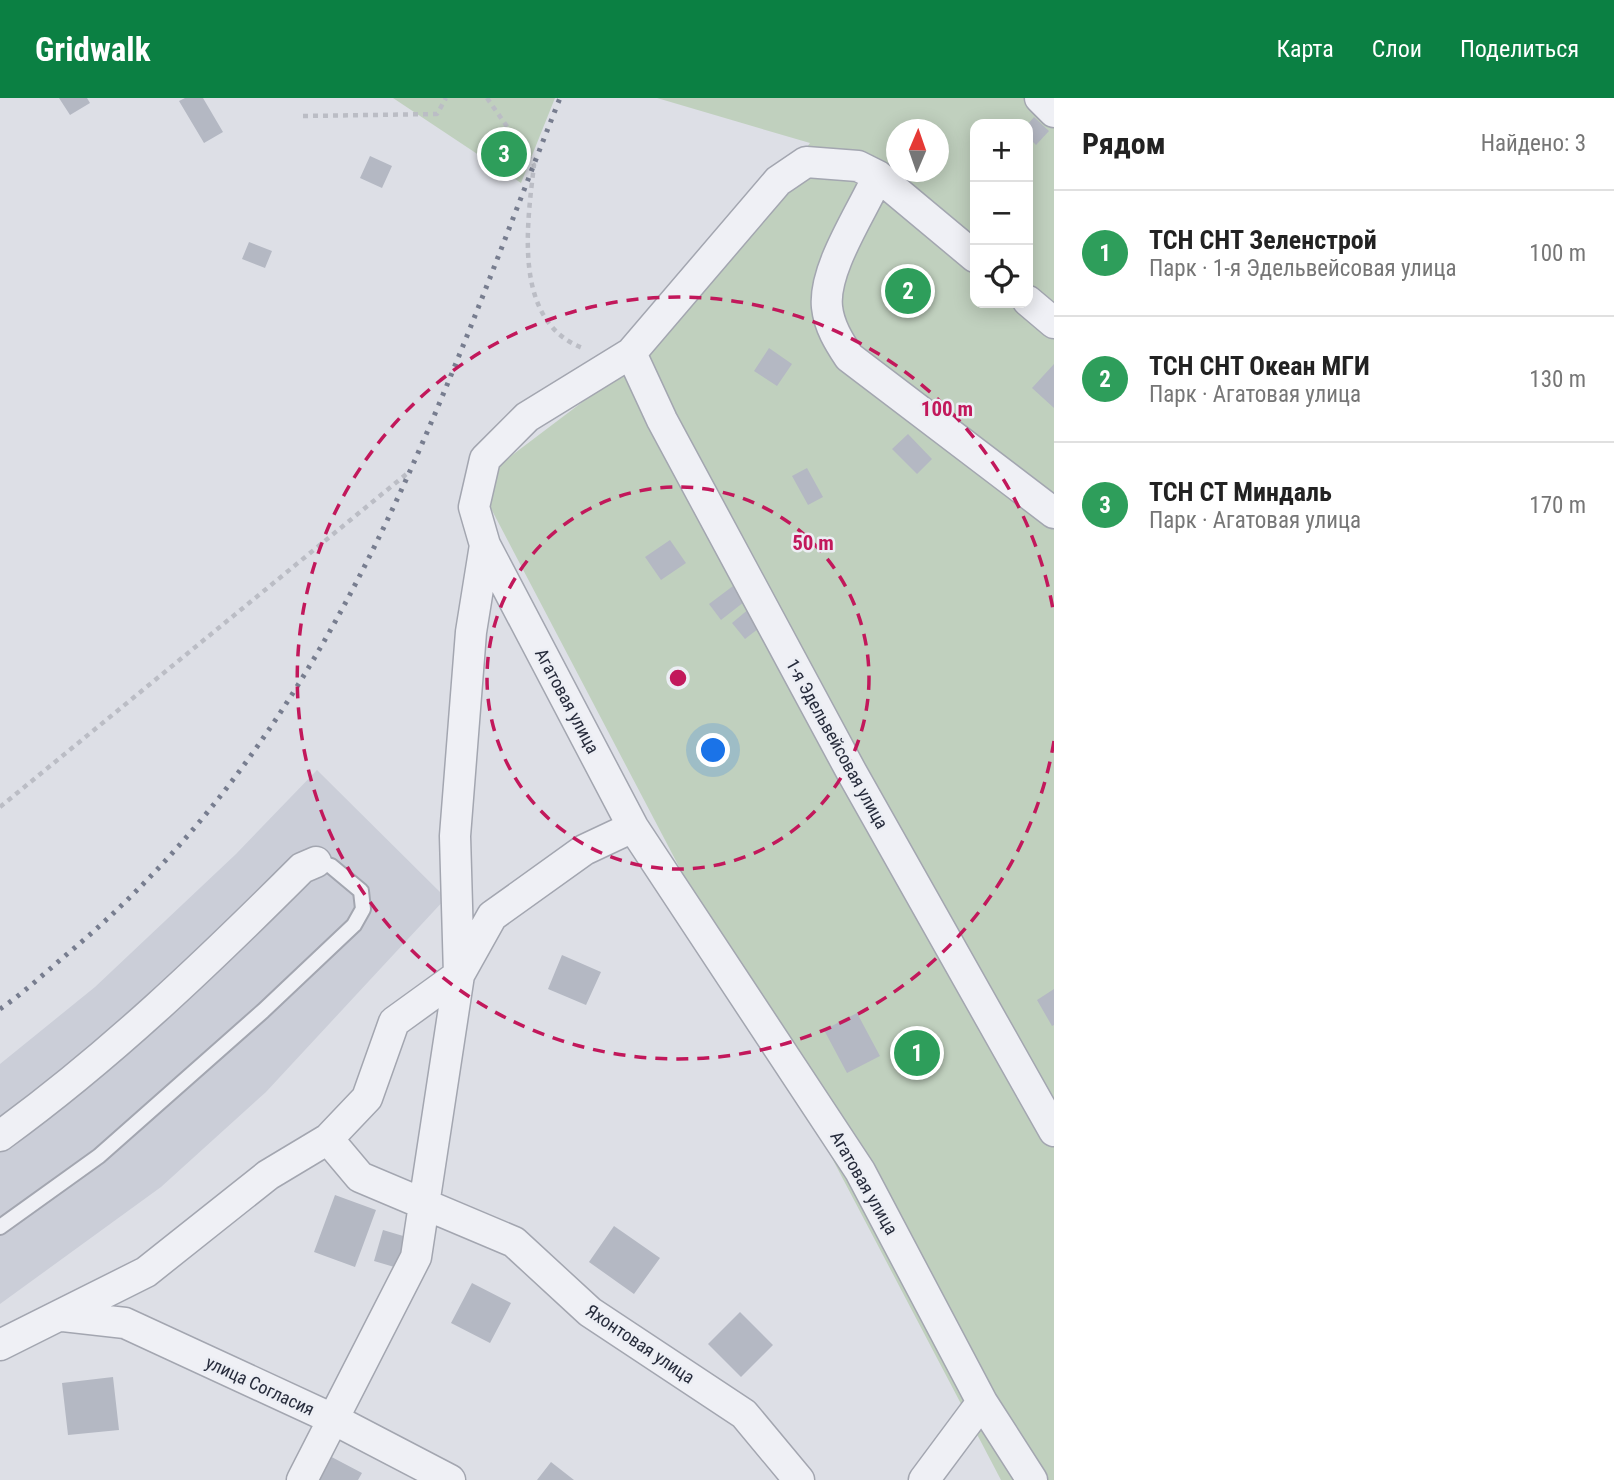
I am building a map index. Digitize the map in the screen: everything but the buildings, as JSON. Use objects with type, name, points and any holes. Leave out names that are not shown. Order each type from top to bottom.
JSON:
[{"type":"street","points":[[1040,98],[1054,112]]},
{"type":"street","name":"Агатовая улица","points":[[970,253],[878,176],[848,164],[806,162],[778,181],[631,352],[527,417],[485,459],[474,507],[485,545],[633,827],[860,1171],[982,1402],[1032,1480]]},
{"type":"street","points":[[878,176],[828,281],[827,308],[834,334],[849,357],[1054,513]]},
{"type":"street","points":[[1033,305],[1054,323]]},
{"type":"street","name":"1-я Эдельвейсовая улица","points":[[631,352],[662,420],[851,771],[1054,1130]]},
{"type":"street","points":[[302,1480],[416,1257],[426,1207],[459,975],[455,835],[471,632],[485,545]]},
{"type":"street","points":[[0,1345],[146,1272],[268,1175],[328,1139],[367,1098],[394,1022],[459,975],[492,916],[584,850],[633,827]]},
{"type":"street","points":[[0,1136],[134,1028],[229,941],[302,868],[316,862]]},
{"type":"street","name":"Яхонтовая улица","points":[[328,1139],[360,1177],[514,1242],[590,1312],[744,1415],[799,1480]]},
{"type":"street","name":"улица Согласия","points":[[62,1316],[125,1323],[335,1420],[450,1480]]},
{"type":"street","points":[[924,1480],[982,1402]]},
{"type":"lane","points":[[0,1227],[99,1156],[264,1011],[354,925],[363,909],[361,891],[331,866],[316,862]]},
{"type":"path","points":[[303,116],[437,114],[446,98]]},
{"type":"path","points":[[488,98],[534,165],[526,231],[533,297],[556,330],[584,349],[597,345]]},
{"type":"path","points":[[0,807],[409,471]]},
{"type":"shaded area","points":[[317,770],[446,898],[266,1092],[161,1187],[0,1304],[0,1064],[95,987],[236,854]]},
{"type":"green space","points":[[393,98],[555,98],[521,183]]},
{"type":"green space","points":[[657,98],[1054,98],[1054,1480],[1001,1480],[486,499],[499,465],[626,369],[732,249],[810,143]]},
{"type":"railway","points":[[0,1009],[72,950],[164,862],[243,766],[311,664],[369,557],[421,446],[560,98]]},
{"type":"place","name":"ТСН СТ Миндаль","points":[[504,154]]},
{"type":"place","name":"ТСН СНТ Океан МГИ","points":[[908,291]]},
{"type":"place","name":"ТСН СНТ Зеленстрой","points":[[917,1053]]}]
